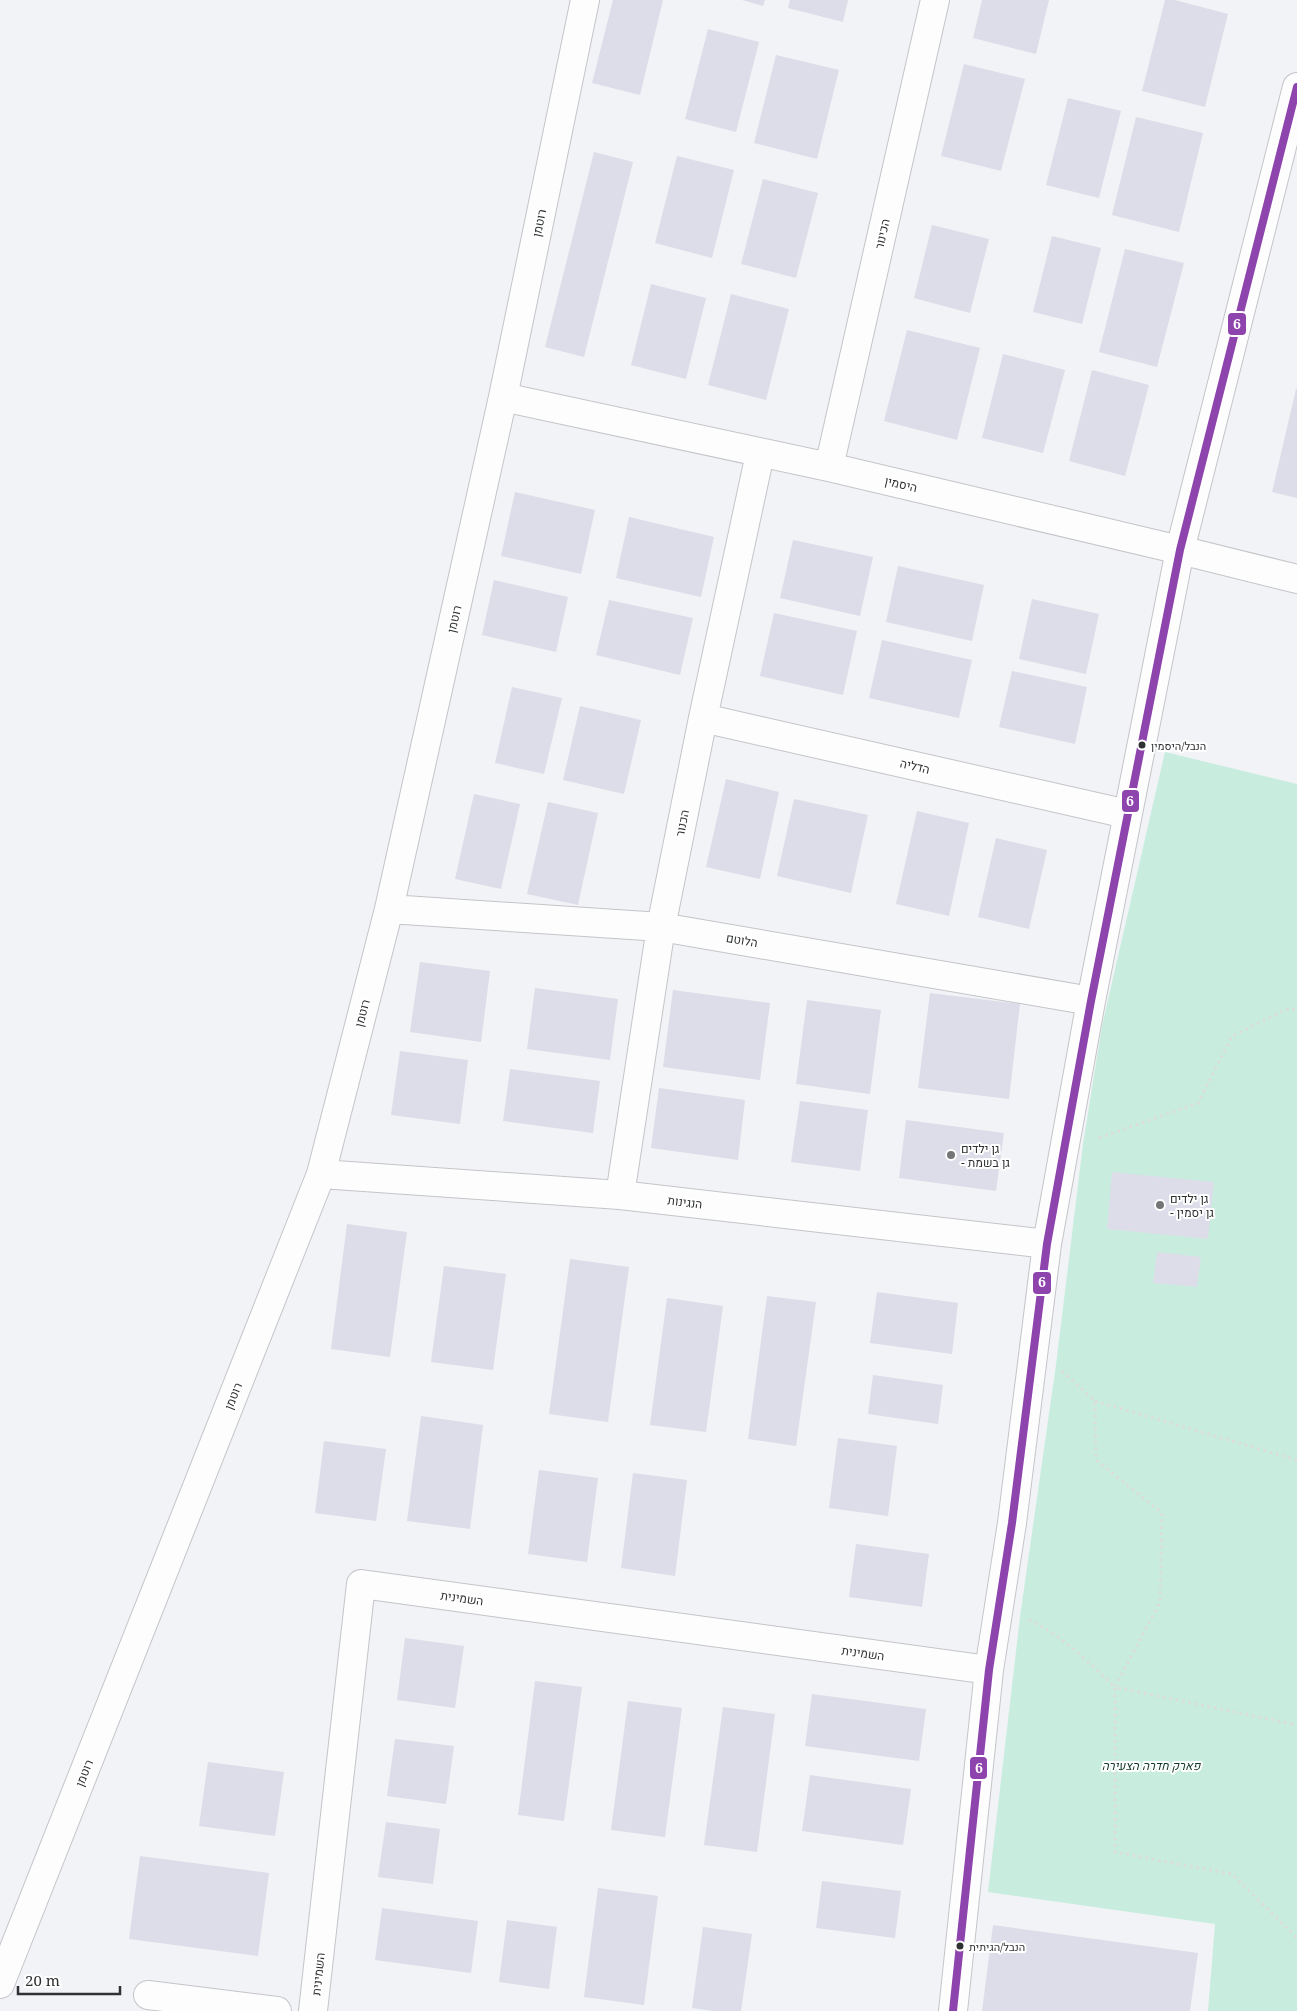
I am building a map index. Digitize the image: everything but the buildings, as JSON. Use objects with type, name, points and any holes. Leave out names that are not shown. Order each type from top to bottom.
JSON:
[{"type":"street","name":"רוטמן","points":[[0,1984],[321,1174],[389,909],[503,397],[585,0]]},
{"type":"street","name":"הכינור","points":[[829,467],[935,0]]},
{"type":"street","points":[[953,2011],[989,1670],[1012,1523],[1047,1244],[1091,1001],[1180,550],[1297,87]]},
{"type":"street","name":"היסמין","points":[[503,397],[760,454],[829,467],[1297,579]]},
{"type":"street","name":"הכנור","points":[[620,1195],[662,926],[703,718],[760,454]]},
{"type":"street","name":"הדליה","points":[[703,718],[1127,814]]},
{"type":"street","name":"הלוטם","points":[[389,909],[662,926],[1091,1001]]},
{"type":"street","name":"הנגינות","points":[[321,1174],[620,1195],[1047,1244]]},
{"type":"street","name":"השמינית","points":[[314,2011],[361,1584],[989,1670]]},
{"type":"street","points":[[148,1995],[277,2011]]},
{"type":"path","points":[[1064,1150],[1198,1103],[1232,1036],[1287,1009],[1297,1010]]},
{"type":"path","points":[[1034,1346],[1095,1401],[1297,1460]]},
{"type":"path","points":[[1095,1401],[1096,1460],[1162,1513],[1160,1602],[1115,1687],[1115,1852],[1232,1874],[1297,1938]]},
{"type":"path","points":[[998,1610],[1020,1616],[1048,1628],[1115,1687],[1297,1725]]},
{"type":"green space","name":"פארק חדרה הצעירה","points":[[1165,752],[1297,784],[1297,2011],[1208,2011],[1215,1924],[988,1892],[1020,1617],[1056,1365],[1083,1144],[1102,1026]]},
{"type":"transit line","name":"6","points":[[953,2011],[989,1670],[1012,1523],[1047,1244],[1091,1001],[1180,550],[1297,87]]},
{"type":"place","name":"הנבל/היסמין","points":[[1142,745]]},
{"type":"place","name":"גן ילדים - גן בשמת","points":[[951,1155]]},
{"type":"place","name":"גן ילדים - גן יסמין","points":[[1160,1205]]},
{"type":"place","name":"הנבל/הגיתית","points":[[960,1946]]}]
